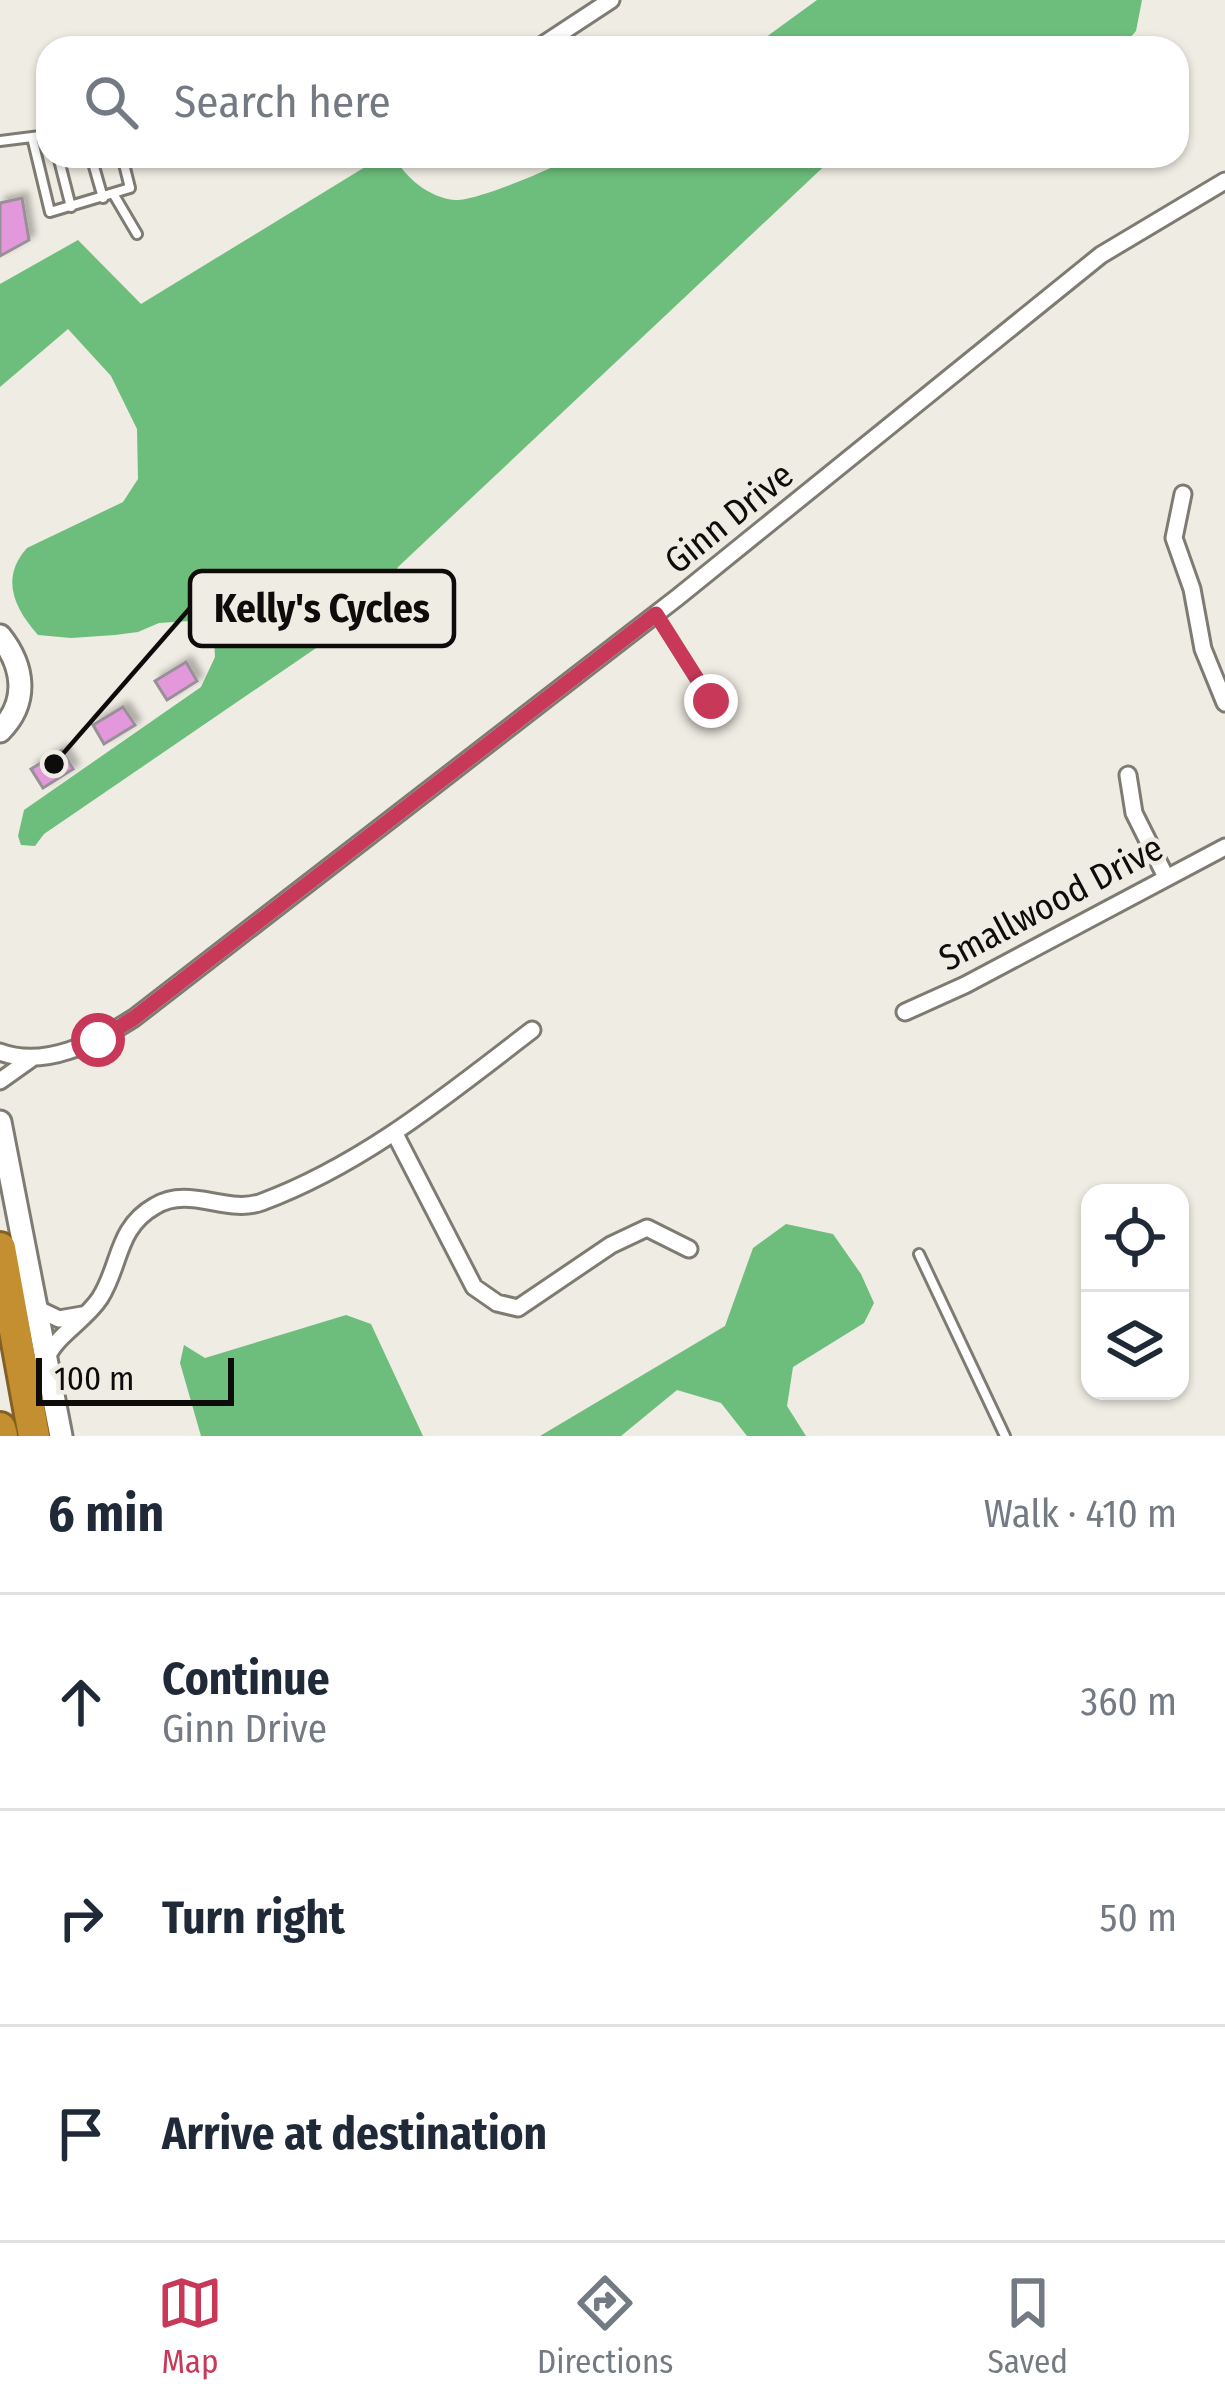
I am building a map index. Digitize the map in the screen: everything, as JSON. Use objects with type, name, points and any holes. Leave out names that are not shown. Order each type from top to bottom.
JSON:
[{"type":"highway","points":[[0,1248],[34,1436]]},
{"type":"street","points":[[556,36],[611,0]]},
{"type":"street","name":"Ginn Drive","points":[[0,1081],[34,1058],[90,1043],[134,1018],[656,614],[1101,255],[1225,182]]},
{"type":"street","points":[[1183,494],[1174,538],[1192,589],[1203,650],[1225,703]]},
{"type":"street","points":[[0,636],[14,655],[21,688],[12,717],[0,731]]},
{"type":"street","points":[[1128,775],[1134,813],[1165,875]]},
{"type":"street","name":"Smallwood Drive","points":[[905,1012],[1225,847]]},
{"type":"street","points":[[46,1359],[56,1340],[91,1311],[134,1222],[161,1202],[198,1197],[247,1206],[260,1202],[395,1134],[532,1030]]},
{"type":"street","name":"Ginn Drive","points":[[0,1052],[34,1058]]},
{"type":"street","points":[[0,1122],[61,1436]]},
{"type":"street","points":[[395,1134],[474,1287],[497,1304],[518,1308],[611,1245],[647,1228],[689,1249]]},
{"type":"street","points":[[36,1308],[64,1320],[91,1311]]},
{"type":"lane","points":[[0,141],[36,136]]},
{"type":"lane","points":[[32,137],[36,154]]},
{"type":"lane","points":[[39,168],[50,212],[130,188],[125,168]]},
{"type":"lane","points":[[61,168],[71,207]]},
{"type":"lane","points":[[96,168],[109,196],[137,234]]},
{"type":"lane","points":[[656,614],[711,701]]},
{"type":"lane","points":[[919,1254],[1005,1436]]},
{"type":"green space","points":[[817,0],[1142,0],[1132,36],[768,36]]},
{"type":"green space","points":[[363,168],[402,168],[428,191],[455,200],[497,190],[549,168],[822,168],[398,567],[376,603],[360,618],[44,834],[35,846],[21,845],[18,836],[24,810],[201,687],[215,657],[214,638],[189,621],[159,623],[115,635],[38,635],[13,593],[14,570],[27,548],[123,502],[138,479],[137,429],[111,376],[68,329],[0,387],[0,284],[78,240],[141,304]]},
{"type":"green space","points":[[786,1224],[833,1234],[861,1274],[874,1303],[864,1323],[793,1367],[787,1406],[806,1436],[747,1436],[721,1403],[677,1390],[621,1436],[540,1436],[725,1326],[753,1248]]},
{"type":"green space","points":[[346,1315],[371,1324],[423,1436],[201,1436],[180,1363],[184,1345],[205,1358]]},
{"type":"building","points":[[22,198],[29,240],[0,256],[0,203]]},
{"type":"building","points":[[186,662],[197,681],[167,700],[155,681]]},
{"type":"building","points":[[123,707],[135,725],[104,744],[93,725]]},
{"type":"building","points":[[62,750],[73,769],[43,788],[31,769]]},
{"type":"place","name":"Kelly's Cycles","points":[[54,764]]},
{"type":"route","points":[[98,1040],[134,1018],[656,614],[711,701]]}]
